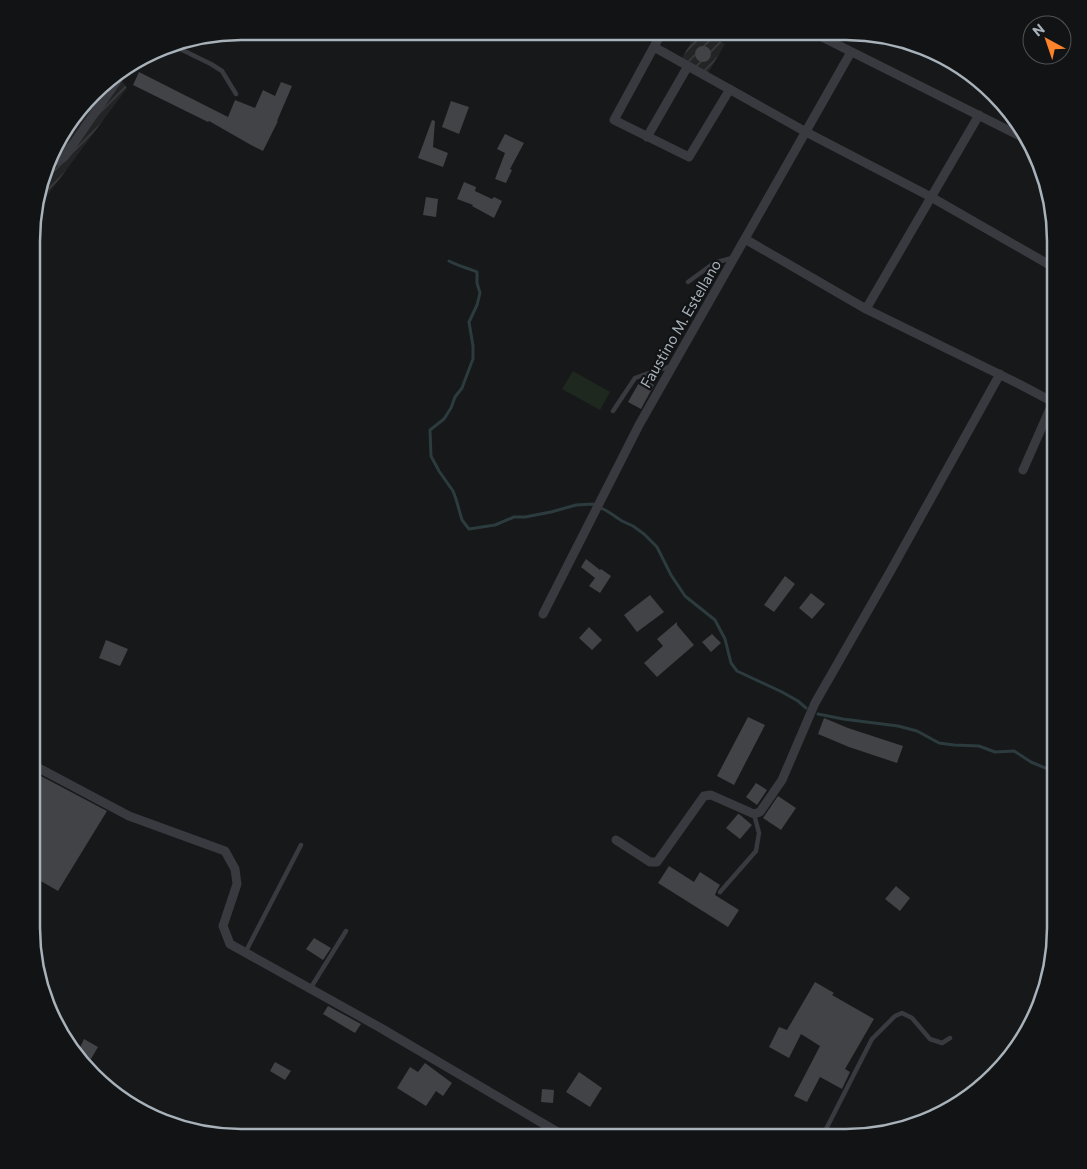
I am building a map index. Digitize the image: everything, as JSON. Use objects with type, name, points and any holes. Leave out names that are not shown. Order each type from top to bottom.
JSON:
[{"type":"street","points":[[658,40],[614,120],[689,158],[730,89]]},
{"type":"street","points":[[828,40],[1015,134]]},
{"type":"street","points":[[654,47],[806,132],[931,197],[1047,263]]},
{"type":"street","name":"Faustino M. Estellano","points":[[543,614],[639,425],[851,52]]},
{"type":"street","points":[[647,136],[688,66]]},
{"type":"street","points":[[57,161],[62,160],[113,87]]},
{"type":"street","points":[[866,309],[978,115]]},
{"type":"street","points":[[745,239],[866,309],[1000,374],[1047,399]]},
{"type":"street","points":[[616,840],[650,862],[657,862],[704,796],[711,795],[754,814],[760,812],[782,780],[815,704],[1000,374]]},
{"type":"street","points":[[1023,470],[1047,418]]},
{"type":"street","points":[[40,769],[129,816],[225,851],[235,869],[237,884],[223,926],[230,944],[379,1027],[552,1129]]},
{"type":"lane","points":[[181,50],[222,70],[236,94]]},
{"type":"lane","points":[[688,282],[714,263],[734,258]]},
{"type":"lane","points":[[613,411],[635,378],[672,367]]},
{"type":"lane","points":[[720,892],[756,851],[759,833],[754,814]]},
{"type":"lane","points":[[245,953],[301,845]]},
{"type":"lane","points":[[310,989],[346,931]]},
{"type":"lane","points":[[826,1129],[872,1039],[895,1016],[902,1013],[912,1018],[930,1039],[942,1043],[950,1038]]},
{"type":"shaded area","points":[[692,40],[717,40],[725,44],[707,75],[681,60]]},
{"type":"shaded area","points":[[122,80],[127,88],[45,199],[55,164],[67,141],[82,119],[99,99]]},
{"type":"shaded area","points":[[573,371],[610,392],[600,410],[562,389]]},
{"type":"building","points":[[703,46],[711,54],[703,62],[695,54]]},
{"type":"building","points":[[139,72],[228,117],[235,100],[255,108],[263,90],[275,96],[281,82],[292,86],[263,151],[209,121],[133,85]]},
{"type":"building","points":[[451,101],[469,107],[459,134],[442,127]]},
{"type":"building","points":[[432,120],[435,121],[433,147],[448,153],[443,167],[418,158]]},
{"type":"building","points":[[505,134],[524,143],[510,169],[512,170],[506,183],[495,179],[505,153],[497,149]]},
{"type":"building","points":[[464,182],[476,187],[475,191],[492,199],[494,197],[502,201],[494,218],[473,205],[457,199]]},
{"type":"building","points":[[426,197],[438,199],[436,217],[423,215]]},
{"type":"building","points":[[643,379],[654,385],[641,409],[628,402]]},
{"type":"building","points":[[586,559],[611,576],[600,593],[589,586],[595,578],[581,567]]},
{"type":"building","points":[[785,576],[795,584],[774,612],[764,605]]},
{"type":"building","points":[[811,593],[825,604],[812,619],[799,608]]},
{"type":"building","points":[[650,595],[664,612],[637,632],[624,615]]},
{"type":"building","points":[[677,622],[677,625],[694,645],[657,677],[644,663],[663,646],[657,639]]},
{"type":"building","points":[[589,627],[602,640],[592,650],[579,638]]},
{"type":"building","points":[[712,634],[721,643],[711,652],[702,642]]},
{"type":"building","points":[[106,640],[128,649],[120,666],[99,658]]},
{"type":"building","points":[[748,717],[765,725],[734,785],[717,776]]},
{"type":"building","points":[[824,718],[903,746],[897,763],[849,747],[818,734]]},
{"type":"building","points":[[40,776],[107,811],[58,891],[40,881]]},
{"type":"building","points":[[756,783],[767,790],[757,805],[746,797]]},
{"type":"building","points":[[778,796],[796,808],[781,830],[763,818]]},
{"type":"building","points":[[739,814],[752,825],[740,839],[726,828]]},
{"type":"building","points":[[669,866],[694,882],[700,872],[720,885],[715,895],[739,910],[728,927],[658,883]]},
{"type":"building","points":[[896,886],[910,898],[900,911],[885,899]]},
{"type":"building","points":[[314,938],[331,948],[323,960],[306,949]]},
{"type":"building","points":[[815,982],[834,993],[832,995],[874,1019],[845,1069],[850,1072],[842,1089],[820,1077],[807,1102],[794,1096],[820,1046],[801,1034],[789,1058],[769,1047],[779,1027],[787,1030]]},
{"type":"building","points":[[328,1006],[361,1024],[355,1033],[323,1014]]},
{"type":"building","points":[[84,1039],[98,1047],[91,1059],[80,1047]]},
{"type":"building","points":[[275,1062],[291,1071],[285,1080],[270,1071]]},
{"type":"building","points":[[425,1063],[452,1083],[443,1096],[436,1091],[426,1106],[397,1088],[410,1067],[418,1072]]},
{"type":"building","points":[[579,1072],[602,1088],[590,1107],[566,1092]]},
{"type":"building","points":[[542,1089],[554,1090],[553,1103],[541,1102]]},
{"type":"waterway","points":[[449,261],[477,272],[477,283],[480,293],[469,322],[473,359],[462,388],[455,397],[451,408],[444,419],[430,430],[431,456],[453,491],[462,520],[469,529],[495,525],[514,517],[551,512],[576,505],[593,504],[607,511],[633,526],[657,547],[671,575],[685,596],[715,620],[725,639],[731,663],[737,671],[782,692],[806,708]]},
{"type":"waterway","points":[[818,714],[898,726],[917,731],[939,743],[979,746],[995,752],[1014,751],[1031,762],[1047,769]]}]
